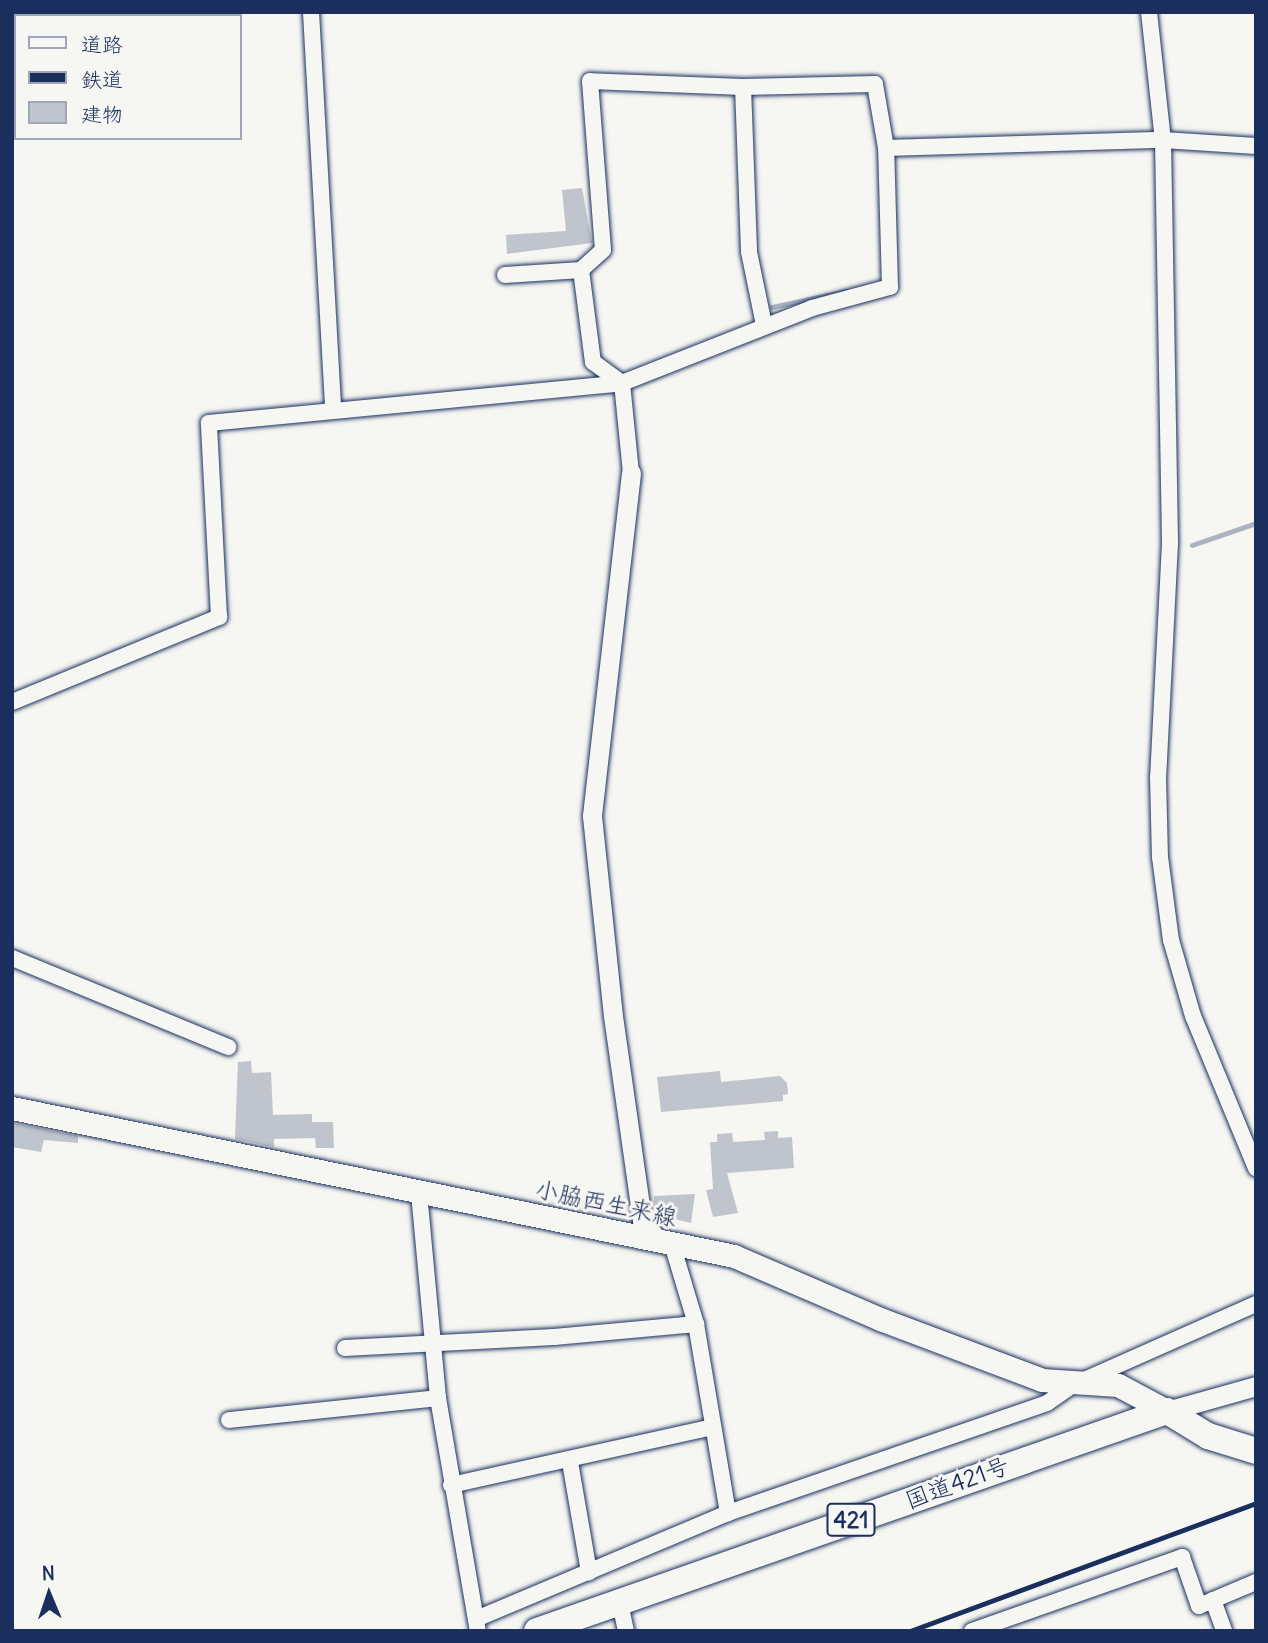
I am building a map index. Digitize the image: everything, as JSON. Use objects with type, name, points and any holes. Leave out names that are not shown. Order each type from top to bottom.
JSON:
[{"type":"highway","points":[[1167,1411],[1208,1436],[1256,1451]]},
{"type":"highway","name":"国道421号","points":[[537,1631],[1167,1411]]},
{"type":"main road","name":"小脇西生来線","points":[[12,1108],[734,1256],[880,1319],[1042,1380],[1073,1385],[1118,1385],[1167,1411]]},
{"type":"street","points":[[311,12],[332,408]]},
{"type":"street","points":[[1149,12],[1164,141],[1170,544],[1157,777],[1160,858],[1171,940],[1192,1016],[1256,1168]]},
{"type":"street","points":[[12,702],[219,617],[209,423],[332,408],[622,383],[764,325],[890,287],[886,148],[875,83],[743,87],[590,81],[603,250],[581,270],[505,275]]},
{"type":"street","points":[[743,87],[749,251],[764,325]]},
{"type":"street","points":[[886,148],[1164,141],[1256,146]]},
{"type":"street","points":[[581,270],[593,362],[622,383],[631,474],[592,816],[613,1016],[642,1221],[664,1241],[696,1324],[728,1513]]},
{"type":"street","points":[[12,958],[228,1047]]},
{"type":"street","points":[[419,1193],[439,1398],[451,1485],[477,1625],[589,1572],[728,1513],[1047,1403],[1073,1385],[1256,1304]]},
{"type":"street","points":[[345,1348],[696,1324]]},
{"type":"street","points":[[1167,1411],[1256,1386]]},
{"type":"street","points":[[229,1420],[439,1398]]},
{"type":"street","points":[[451,1485],[570,1462],[712,1427]]},
{"type":"street","points":[[570,1462],[589,1572]]},
{"type":"street","points":[[972,1631],[1182,1557],[1199,1606],[1256,1582]]},
{"type":"street","points":[[1213,1600],[1224,1631]]},
{"type":"street","points":[[620,1603],[626,1631]]},
{"type":"building","points":[[582,188],[592,243],[507,254],[506,235],[566,231],[562,190]]},
{"type":"building","points":[[251,1061],[252,1073],[271,1072],[273,1115],[312,1114],[312,1122],[333,1122],[334,1148],[316,1148],[315,1138],[274,1139],[274,1147],[235,1139],[238,1062]]},
{"type":"building","points":[[720,1071],[721,1082],[780,1076],[787,1083],[788,1094],[783,1095],[783,1101],[661,1112],[657,1077]]},
{"type":"building","points":[[13,1123],[78,1136],[78,1143],[44,1140],[41,1152],[12,1147]]},
{"type":"building","points":[[778,1131],[778,1138],[792,1137],[794,1168],[727,1173],[738,1213],[713,1217],[706,1190],[713,1189],[710,1142],[717,1142],[717,1134],[732,1133],[733,1142],[765,1140],[764,1132]]},
{"type":"building","points":[[695,1194],[691,1223],[653,1214],[654,1196]]},
{"type":"waterway","points":[[772,307],[846,291]]},
{"type":"waterway","points":[[1192,545],[1256,523]]},
{"type":"railway","points":[[910,1631],[1256,1503]]}]
